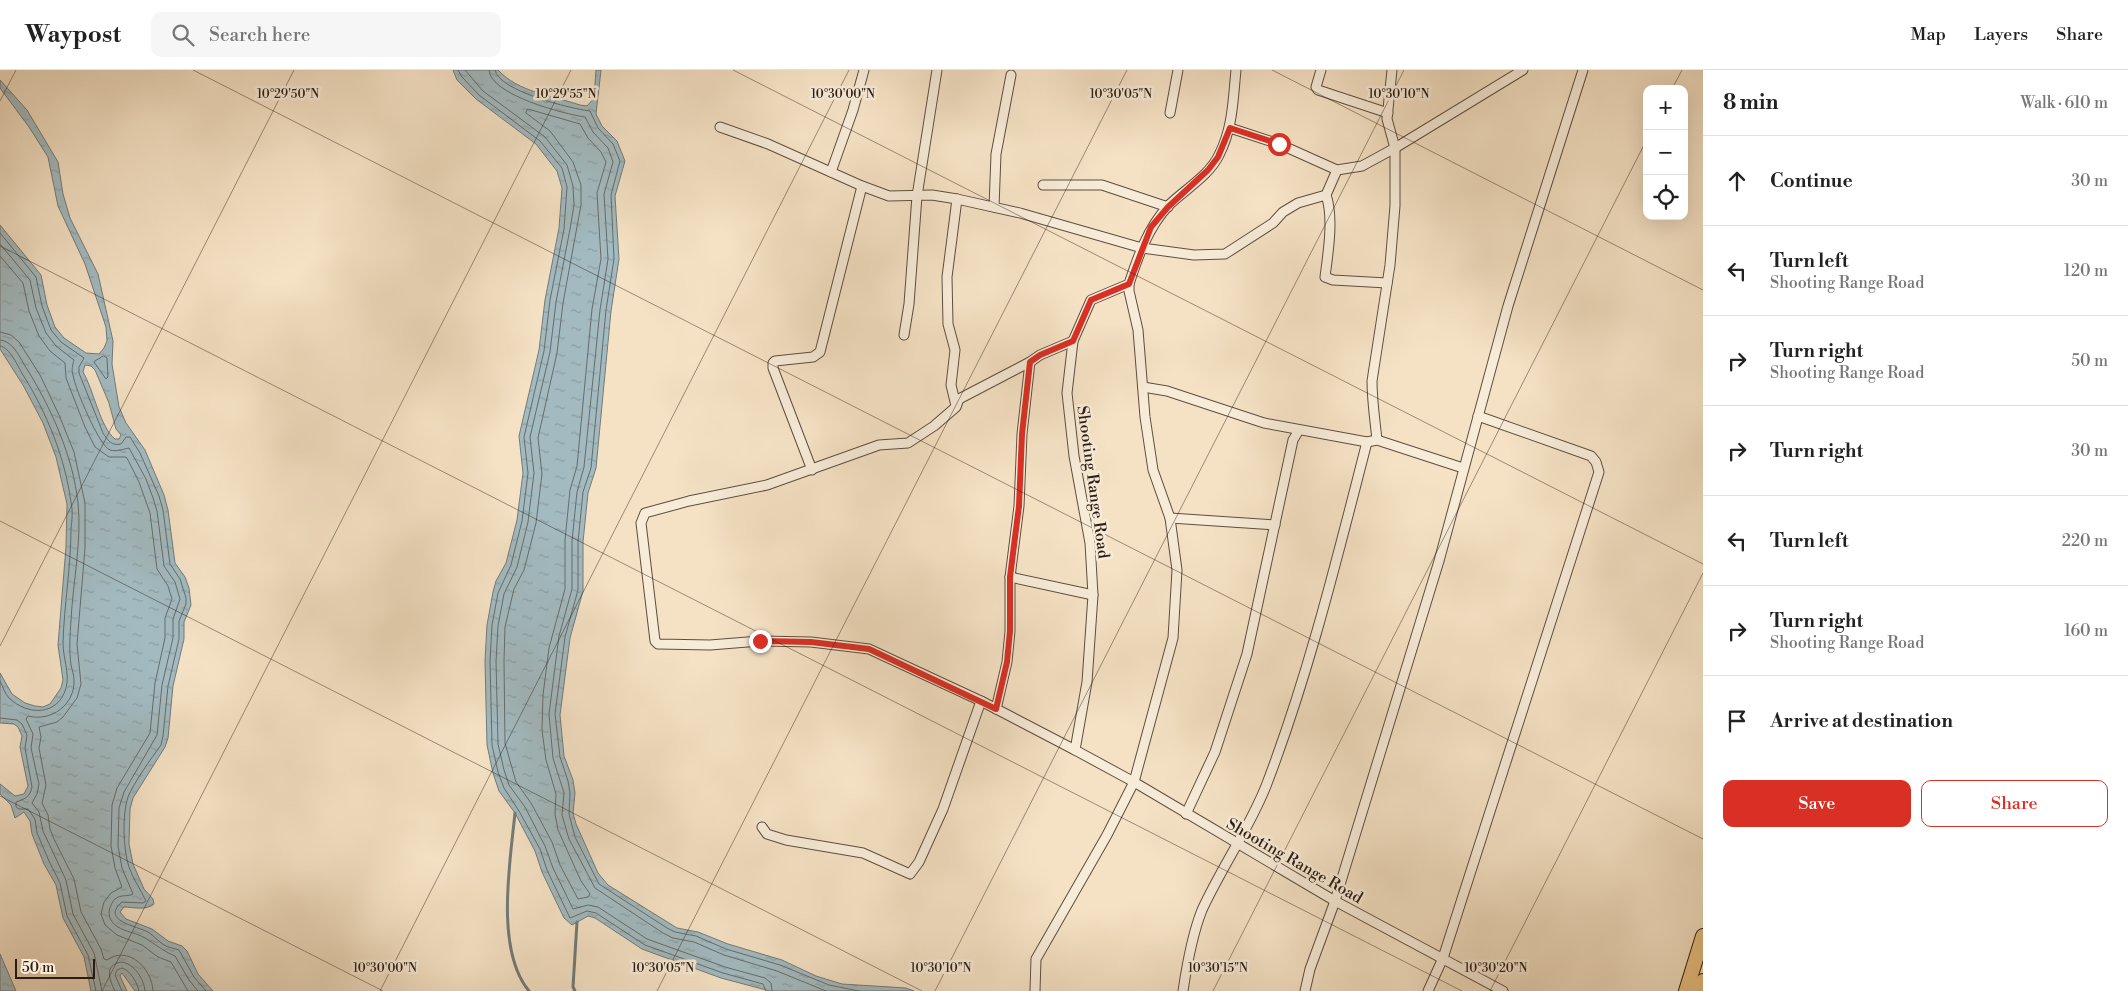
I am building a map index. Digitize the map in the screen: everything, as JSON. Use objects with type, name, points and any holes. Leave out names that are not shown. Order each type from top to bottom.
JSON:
[{"type":"main road","points":[[1686,991],[1703,936]]},
{"type":"main road","points":[[1700,991],[1703,981]]},
{"type":"street","points":[[831,172],[853,110],[864,70]]},
{"type":"street","points":[[904,334],[909,304],[917,196],[937,70]]},
{"type":"street","points":[[1170,113],[1178,70]]},
{"type":"street","points":[[1034,991],[1036,959],[1107,835],[1134,782],[1173,638],[1177,570],[1170,518],[1154,470],[1143,387],[1138,330],[1129,284],[1151,227],[1168,207],[1208,170],[1218,157],[1230,128],[1236,70]]},
{"type":"street","points":[[1321,70],[1316,87],[1318,90],[1388,113]]},
{"type":"street","points":[[1377,440],[1372,381],[1387,284],[1395,206],[1395,148],[1387,119],[1392,70]]},
{"type":"street","points":[[1230,128],[1279,144],[1337,170],[1362,166],[1523,70]]},
{"type":"street","points":[[1305,991],[1310,970],[1335,901],[1439,561],[1508,306],[1583,70]]},
{"type":"street","points":[[994,207],[996,154],[1011,75]]},
{"type":"street","points":[[720,127],[768,144],[889,196],[932,195],[957,199],[1070,226],[1142,248],[1194,255],[1225,254],[1273,223],[1283,212],[1298,203],[1326,195]]},
{"type":"street","points":[[1337,170],[1326,195],[1330,204],[1330,217],[1324,277],[1333,280],[1387,284]]},
{"type":"street","points":[[1044,185],[1102,185],[1168,207]]},
{"type":"street","points":[[862,186],[820,352],[813,357],[775,361],[773,363],[773,368],[812,470],[880,445],[908,443],[934,426],[956,407],[959,399],[1040,355],[1073,341]]},
{"type":"street","points":[[956,407],[951,385],[955,350],[948,324],[947,277],[957,199]]},
{"type":"street","name":"Shooting Range Road","points":[[1075,750],[1087,682],[1093,595],[1090,543],[1074,456],[1067,394],[1073,341],[1091,300],[1129,284]]},
{"type":"street","points":[[996,709],[1007,662],[1010,631],[1010,577],[1019,506],[1022,434],[1030,362]]},
{"type":"street","points":[[1143,387],[1167,390],[1264,423],[1367,442],[1377,440],[1463,468]]},
{"type":"street","points":[[1428,991],[1443,958],[1599,472],[1596,462],[1591,456],[1478,416]]},
{"type":"street","points":[[1186,814],[1215,752],[1229,714],[1246,654],[1293,440],[1299,430]]},
{"type":"street","points":[[1183,991],[1193,937],[1202,910],[1265,788],[1297,698],[1326,601],[1367,442]]},
{"type":"street","name":"Shooting Range Road","points":[[812,470],[767,485],[689,500],[645,513],[642,516],[641,523],[655,641],[663,645],[811,642],[869,649],[981,701],[1075,750],[1134,782],[1335,901],[1503,991]]},
{"type":"street","points":[[1170,518],[1275,526]]},
{"type":"street","points":[[1010,577],[1093,595]]},
{"type":"street","points":[[762,826],[767,834],[786,840],[863,853],[910,874],[919,862],[943,809],[981,701]]},
{"type":"water","points":[[453,70],[498,70],[515,83],[526,88],[547,96],[587,106],[594,98],[596,70],[601,70],[596,114],[602,126],[617,141],[625,161],[615,196],[619,259],[611,311],[596,468],[588,493],[583,542],[583,591],[570,638],[560,715],[564,756],[573,780],[575,793],[573,813],[598,873],[608,885],[677,928],[698,932],[728,944],[782,960],[816,976],[842,984],[906,988],[914,991],[770,991],[721,978],[642,949],[595,918],[588,916],[572,925],[564,918],[542,872],[535,851],[515,813],[499,791],[487,745],[485,661],[487,625],[496,581],[506,563],[517,520],[523,473],[519,436],[539,350],[545,300],[559,228],[562,188],[557,171],[536,144],[476,99],[457,80]]},
{"type":"water","points":[[0,80],[27,110],[58,162],[63,194],[70,218],[98,274],[113,341],[112,364],[119,407],[126,423],[145,450],[164,495],[168,510],[175,563],[185,577],[189,588],[191,605],[184,622],[184,639],[173,686],[168,738],[165,747],[133,798],[130,809],[129,844],[133,864],[144,889],[153,899],[154,904],[143,908],[124,907],[120,912],[126,919],[152,929],[168,941],[182,946],[187,951],[198,974],[213,991],[135,991],[122,973],[120,976],[127,991],[91,991],[84,957],[63,918],[56,885],[44,864],[32,834],[30,821],[24,812],[15,818],[11,805],[0,794],[0,784],[15,796],[24,794],[28,786],[20,747],[22,736],[18,727],[14,724],[0,723],[0,673],[12,694],[25,703],[43,707],[50,704],[61,688],[63,680],[58,645],[66,547],[67,504],[56,457],[43,423],[23,385],[0,349],[0,225],[41,275],[47,305],[55,327],[64,338],[86,353],[99,354],[107,341],[106,327],[85,264],[58,206],[48,157],[29,127],[0,88]],"holes":[[[85,365],[91,366],[95,370],[109,403],[116,429],[121,435],[119,439],[115,439],[105,426],[83,372]]]},
{"type":"water","points":[[0,954],[16,991],[0,991]]},
{"type":"waterway","points":[[515,813],[508,880],[508,930],[518,974],[529,991]]},
{"type":"waterway","points":[[575,991],[573,987],[577,922]]},
{"type":"route","points":[[760,641],[811,642],[869,649],[996,709],[1007,662],[1010,631],[1010,577],[1019,506],[1022,434],[1030,362],[1040,355],[1073,341],[1091,300],[1129,284],[1151,227],[1168,207],[1208,170],[1218,157],[1230,128],[1279,144]]}]
